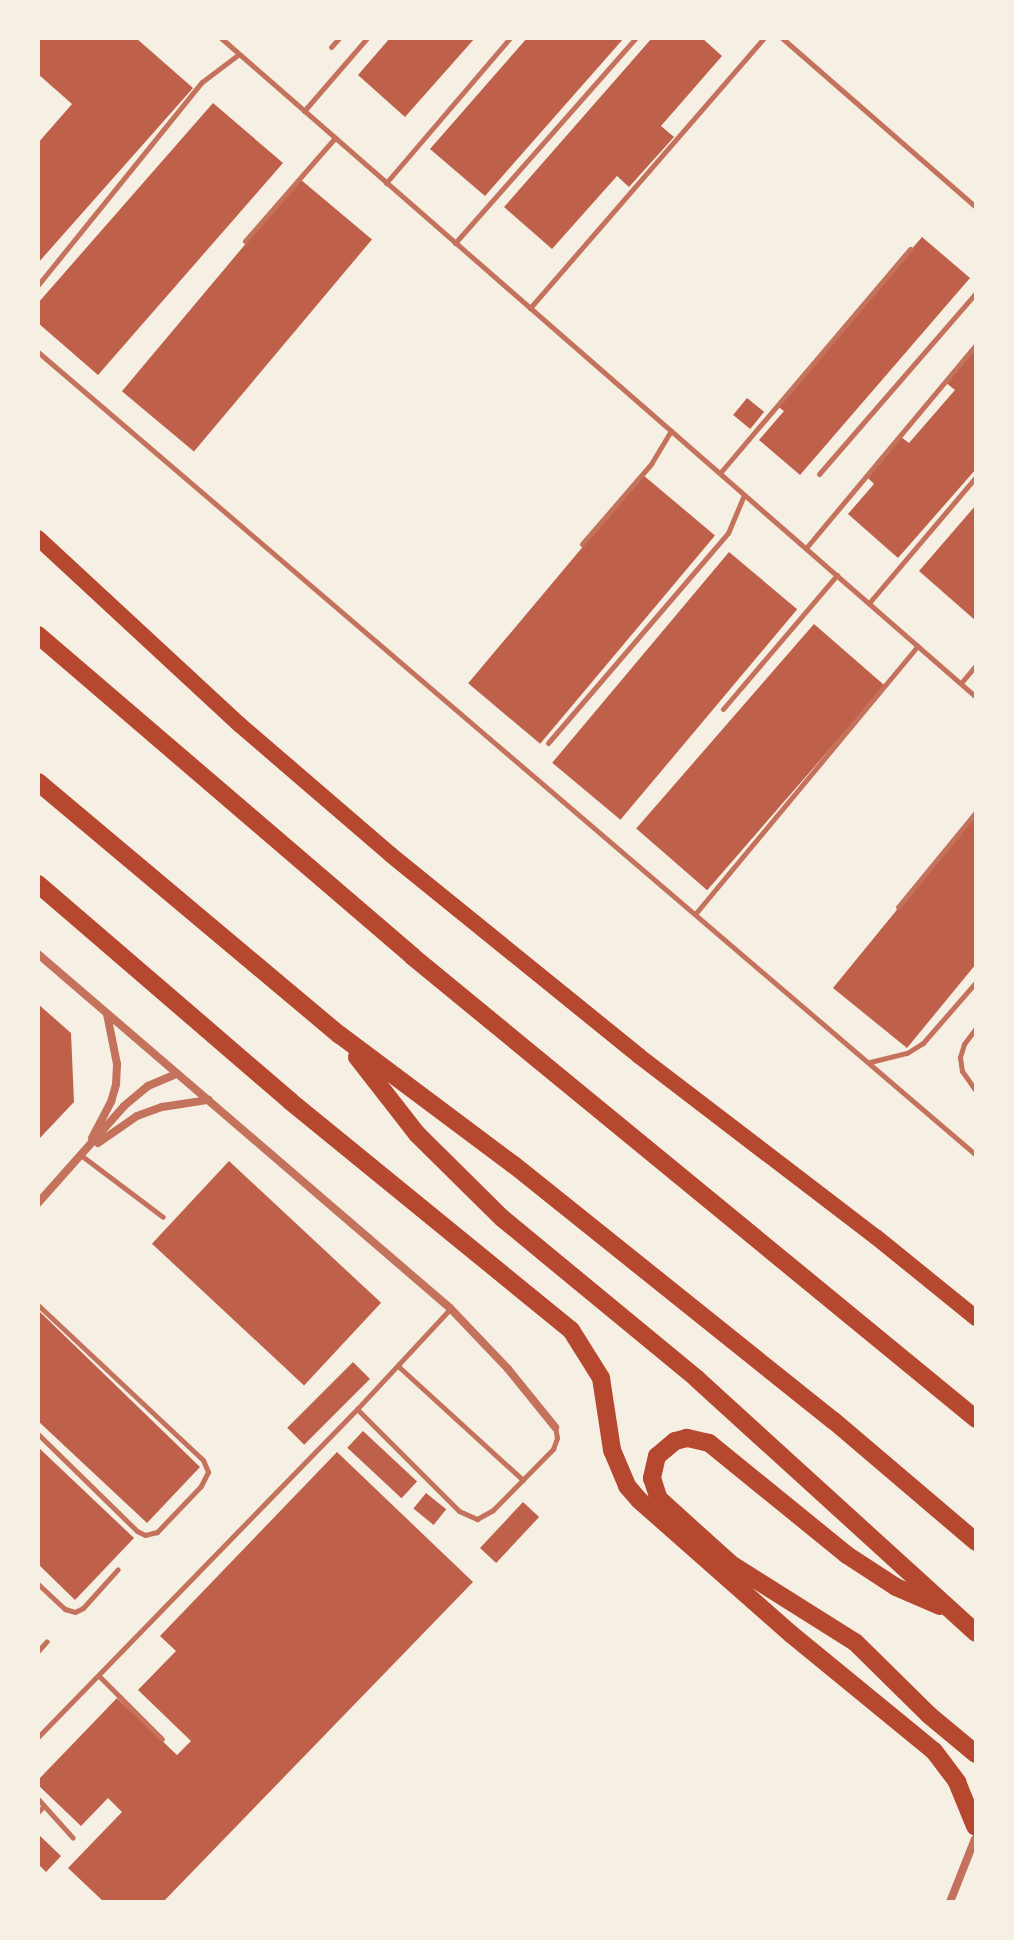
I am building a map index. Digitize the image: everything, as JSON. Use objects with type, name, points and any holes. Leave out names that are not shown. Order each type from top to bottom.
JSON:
[{"type":"highway","points":[[38,635],[400,946],[976,1419]]},
{"type":"highway","points":[[38,782],[340,1035],[526,1175],[834,1421],[976,1542]]},
{"type":"highway","points":[[38,884],[243,1062],[571,1330],[601,1378],[612,1450],[627,1486],[780,1624],[934,1751],[957,1782],[975,1834]]},
{"type":"highway","points":[[340,1035],[417,1134],[469,1187],[697,1379],[976,1633]]},
{"type":"highway","points":[[952,1611],[870,1571],[709,1443],[687,1438],[675,1441],[657,1456],[652,1478],[659,1499],[731,1564],[855,1642],[929,1715],[976,1754]]},
{"type":"main road","points":[[38,538],[240,725],[391,855],[627,1047],[876,1237],[976,1318]]},
{"type":"street","points":[[38,954],[450,1308],[508,1369],[555,1427]]},
{"type":"street","points":[[82,1156],[111,1102],[116,1084],[116,1055],[107,1013]]},
{"type":"street","points":[[38,1203],[136,1094],[176,1074]]},
{"type":"street","points":[[82,1156],[137,1116],[162,1107],[208,1100]]},
{"type":"street","points":[[950,1902],[975,1834]]},
{"type":"lane","points":[[221,38],[976,696]]},
{"type":"lane","points":[[331,47],[339,38]]},
{"type":"lane","points":[[304,111],[367,38]]},
{"type":"lane","points":[[386,183],[510,38]]},
{"type":"lane","points":[[455,243],[636,38]]},
{"type":"lane","points":[[530,308],[764,38]]},
{"type":"lane","points":[[782,38],[976,207]]},
{"type":"lane","points":[[38,285],[202,82],[239,54]]},
{"type":"lane","points":[[245,241],[335,138]]},
{"type":"lane","points":[[720,473],[910,249]]},
{"type":"lane","points":[[819,474],[976,293]]},
{"type":"lane","points":[[806,548],[976,345]]},
{"type":"lane","points":[[38,352],[976,1155]]},
{"type":"lane","points":[[582,544],[651,464],[671,431]]},
{"type":"lane","points":[[869,603],[976,477]]},
{"type":"lane","points":[[548,743],[728,533],[744,495]]},
{"type":"lane","points":[[723,709],[837,575]]},
{"type":"lane","points":[[696,913],[918,646]]},
{"type":"lane","points":[[963,685],[976,665]]},
{"type":"lane","points":[[898,907],[976,812]]},
{"type":"lane","points":[[870,1062],[889,1060],[923,1043],[976,982]]},
{"type":"lane","points":[[976,1028],[964,1044],[960,1057],[962,1071],[976,1091]]},
{"type":"lane","points":[[82,1156],[163,1217]]},
{"type":"lane","points":[[38,1305],[203,1460],[208,1472],[201,1486],[157,1532],[145,1535],[38,1434]]},
{"type":"lane","points":[[38,1737],[357,1409],[450,1308]]},
{"type":"lane","points":[[398,1366],[523,1480]]},
{"type":"lane","points":[[357,1409],[467,1516],[486,1516],[523,1480],[553,1449],[557,1438],[555,1427]]},
{"type":"lane","points":[[38,1584],[65,1609],[75,1612],[83,1608],[118,1569]]},
{"type":"lane","points":[[38,1651],[47,1641]]},
{"type":"lane","points":[[99,1676],[162,1739]]},
{"type":"lane","points":[[38,1799],[73,1838]]},
{"type":"lane","points":[[38,1812],[44,1806]]},
{"type":"building","points":[[38,38],[136,38],[193,88],[38,263],[38,143],[72,104],[38,74]]},
{"type":"building","points":[[390,38],[475,38],[405,117],[358,75]]},
{"type":"building","points":[[527,38],[624,38],[485,196],[430,149]]},
{"type":"building","points":[[652,38],[702,38],[722,56],[661,126],[674,137],[629,187],[617,176],[552,249],[504,207]]},
{"type":"building","points":[[213,103],[283,163],[98,375],[38,323],[38,303]]},
{"type":"building","points":[[300,179],[372,239],[194,452],[122,391]]},
{"type":"building","points":[[922,237],[970,278],[800,475],[759,440],[784,411],[777,406]]},
{"type":"building","points":[[976,346],[976,469],[898,558],[848,514],[874,484],[867,477],[901,437],[909,443],[955,390],[945,382]]},
{"type":"building","points":[[747,398],[764,412],[750,429],[733,415]]},
{"type":"building","points":[[643,475],[715,535],[540,744],[468,683]]},
{"type":"building","points":[[976,505],[976,621],[919,571]]},
{"type":"building","points":[[729,552],[797,609],[620,820],[552,763]]},
{"type":"building","points":[[814,624],[885,686],[707,890],[636,829]]},
{"type":"building","points":[[976,813],[976,964],[907,1048],[833,988]]},
{"type":"building","points":[[38,1004],[71,1033],[74,1102],[38,1140]]},
{"type":"building","points":[[229,1161],[381,1303],[304,1385],[152,1244]]},
{"type":"building","points":[[38,1310],[200,1467],[147,1523],[38,1421]]},
{"type":"building","points":[[353,1362],[370,1379],[304,1445],[287,1428]]},
{"type":"building","points":[[363,1431],[417,1481],[401,1498],[347,1448]]},
{"type":"building","points":[[38,1447],[134,1538],[75,1600],[38,1564]]},
{"type":"building","points":[[337,1452],[473,1582],[163,1902],[104,1902],[68,1868],[122,1812],[108,1798],[81,1826],[38,1785],[38,1780],[117,1698],[177,1755],[191,1741],[138,1690],[176,1651],[160,1636]]},
{"type":"building","points":[[426,1493],[446,1509],[434,1525],[413,1509]]},
{"type":"building","points":[[523,1502],[539,1517],[496,1563],[480,1548]]},
{"type":"building","points":[[38,1834],[61,1856],[46,1872],[38,1864]]}]
